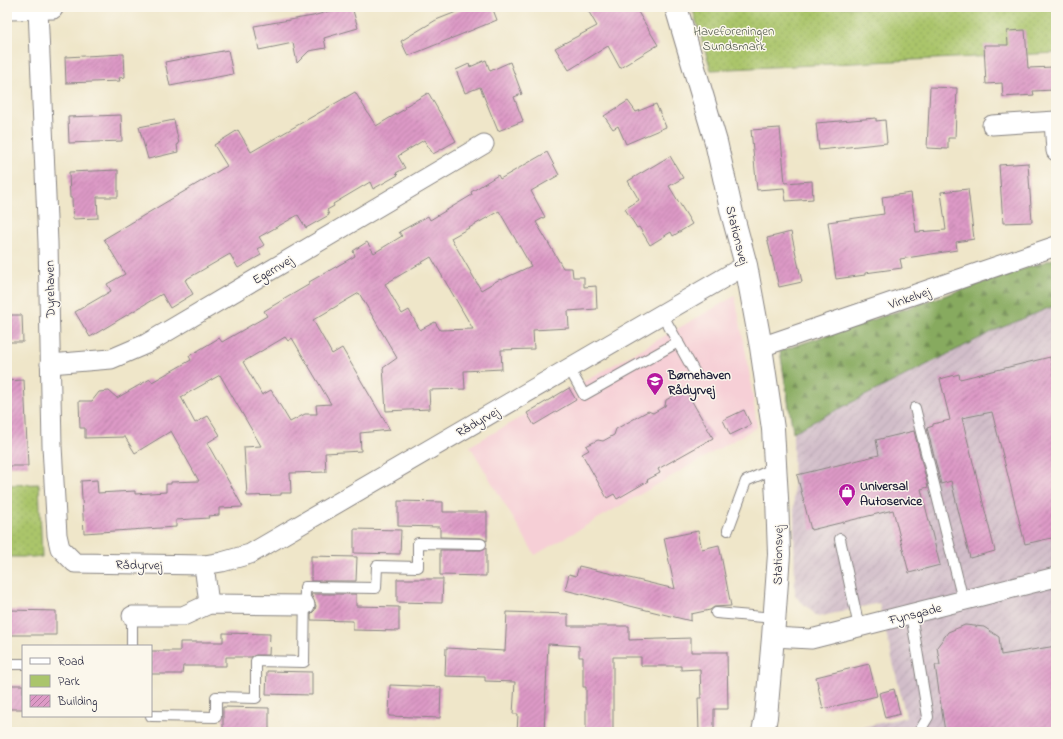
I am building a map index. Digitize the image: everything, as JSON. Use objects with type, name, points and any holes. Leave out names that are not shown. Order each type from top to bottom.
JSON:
[{"type":"street","name":"Stationsvej","points":[[676,7],[716,142],[732,213],[746,265],[761,347],[773,429],[778,554],[774,627],[766,717],[763,732]]},
{"type":"street","name":"Dyrehaven","points":[[9,10],[46,9],[48,243],[52,446],[57,535],[60,548],[74,563]]},
{"type":"street","points":[[992,125],[1055,121],[1056,151]]},
{"type":"street","name":"Egernvej","points":[[50,364],[111,359],[146,344],[484,144]]},
{"type":"street","name":"Vinkelvej","points":[[761,347],[1056,246]]},
{"type":"street","name":"Rådyrvej","points":[[74,563],[204,565],[222,562],[250,554],[746,265]]},
{"type":"street","points":[[204,565],[209,604]]},
{"type":"street","name":"Fynsgade","points":[[774,627],[811,639],[1056,577]]},
{"type":"street","points":[[132,616],[183,616],[209,604],[305,605]]},
{"type":"lane","points":[[662,314],[695,372]]},
{"type":"lane","points":[[569,368],[584,395],[678,342]]},
{"type":"lane","points":[[915,408],[963,600]]},
{"type":"lane","points":[[728,530],[746,481],[775,468]]},
{"type":"lane","points":[[840,539],[858,627]]},
{"type":"lane","points":[[152,716],[216,717],[216,697],[256,698],[256,662],[304,662],[305,587],[376,588],[377,566],[418,567],[418,543],[481,544]]},
{"type":"lane","points":[[716,613],[774,627]]},
{"type":"lane","points":[[911,614],[928,717],[919,732]]},
{"type":"lane","points":[[132,616],[132,645]]},
{"type":"lane","points":[[7,664],[22,664]]},
{"type":"shaded area","name":"Børnehaven Rådyrvej","points":[[735,296],[748,364],[757,427],[535,555],[470,446]]},
{"type":"shaded area","points":[[1056,305],[1056,732],[841,732],[906,717],[879,603],[818,617],[795,596],[793,432],[996,330]]},
{"type":"green space","name":"Haveforeningen Sundsmark","points":[[692,7],[1056,7],[1056,53],[711,70]]},
{"type":"green space","points":[[1056,258],[1056,305],[996,330],[793,432],[780,351]]},
{"type":"green space","points":[[39,484],[42,557],[7,557],[7,485]]},
{"type":"building","points":[[343,7],[352,7],[358,28],[324,38],[326,48],[309,51],[297,63],[293,43],[259,50],[254,26],[313,16]]},
{"type":"building","points":[[469,7],[492,7],[497,20],[408,56],[401,41],[436,20]]},
{"type":"building","points":[[586,7],[635,7],[658,45],[620,68],[608,46],[569,70],[555,48],[597,26]]},
{"type":"building","points":[[1025,30],[1028,68],[1053,67],[1054,90],[1033,91],[1034,95],[1003,97],[1002,83],[986,84],[984,45],[1008,45],[1007,31]]},
{"type":"building","points":[[228,50],[233,74],[170,86],[165,62]]},
{"type":"building","points":[[124,54],[125,77],[119,78],[120,81],[66,83],[65,57]]},
{"type":"building","points":[[486,60],[490,71],[510,62],[522,94],[514,97],[523,121],[498,131],[480,87],[465,93],[456,70],[469,64],[470,67]]},
{"type":"building","points":[[930,87],[957,88],[955,138],[948,138],[948,149],[927,148]]},
{"type":"building","points":[[355,92],[376,126],[428,93],[456,141],[433,154],[424,140],[398,156],[405,168],[396,173],[398,175],[373,189],[370,182],[333,204],[334,206],[327,210],[329,215],[306,228],[298,215],[259,237],[264,245],[258,249],[261,255],[238,268],[230,254],[185,280],[193,294],[170,308],[162,294],[90,337],[75,312],[111,291],[107,284],[125,274],[104,239],[227,166],[214,145],[238,130],[251,152]]},
{"type":"building","points":[[628,101],[636,112],[656,104],[666,127],[626,144],[618,126],[613,129],[604,116]]},
{"type":"building","points":[[121,115],[122,141],[69,143],[68,117]]},
{"type":"building","points":[[876,118],[876,121],[885,120],[887,143],[819,150],[816,123]]},
{"type":"building","points":[[174,120],[179,144],[177,145],[178,152],[148,159],[139,127]]},
{"type":"building","points":[[780,128],[785,183],[812,181],[813,199],[786,201],[784,188],[757,190],[751,130]]},
{"type":"building","points":[[547,152],[559,175],[531,191],[545,217],[536,222],[563,268],[572,268],[573,277],[584,277],[584,287],[596,286],[597,309],[568,311],[569,328],[533,330],[534,349],[501,350],[502,369],[464,371],[465,389],[429,390],[430,409],[386,411],[383,368],[397,358],[359,293],[313,320],[332,354],[342,348],[390,430],[360,433],[361,451],[325,453],[326,472],[290,473],[291,493],[281,493],[281,495],[247,496],[244,447],[261,446],[220,375],[181,397],[195,423],[208,416],[220,435],[207,443],[243,507],[219,508],[219,515],[208,516],[209,518],[176,520],[176,527],[84,533],[81,481],[97,480],[98,493],[135,491],[135,494],[166,492],[166,484],[171,484],[171,482],[199,481],[171,431],[135,453],[125,437],[85,438],[85,428],[80,428],[79,401],[92,401],[99,392],[109,391],[117,398],[150,379],[152,382],[191,360],[189,356],[219,338],[222,342],[267,316],[264,311],[310,284],[309,282],[355,256],[353,251],[367,242],[374,253],[402,236],[399,232],[428,216],[430,220],[472,195],[471,192],[498,175],[500,179]],"holes":[[[499,211],[531,266],[501,280],[500,279],[481,290],[451,238]],[[431,257],[473,329],[440,330],[435,322],[420,330],[409,310],[402,314],[385,284]],[[285,337],[288,341],[292,338],[331,404],[316,405],[317,414],[305,414],[290,422],[271,390],[262,395],[243,362]]]},
{"type":"building","points":[[670,156],[683,178],[669,186],[692,224],[673,236],[671,232],[650,245],[639,227],[637,228],[625,209],[639,200],[628,181]]},
{"type":"building","points":[[1028,163],[1032,222],[1003,223],[999,165]]},
{"type":"building","points":[[118,170],[118,197],[97,197],[98,218],[73,219],[72,198],[70,198],[69,172]]},
{"type":"building","points":[[968,189],[974,239],[956,242],[957,250],[900,259],[902,268],[836,279],[828,222],[884,214],[882,197],[911,193],[916,232],[946,230],[941,192]]},
{"type":"building","points":[[791,232],[802,282],[779,287],[767,238]]},
{"type":"building","points":[[7,315],[22,315],[23,342],[7,342]]},
{"type":"building","points":[[1050,357],[1056,383],[1056,537],[1025,544],[992,412],[962,418],[995,551],[970,558],[951,481],[941,484],[927,428],[933,426],[933,424],[950,420],[940,379],[959,374],[960,379]]},
{"type":"building","points":[[24,380],[28,466],[7,466],[7,381]]},
{"type":"building","points":[[569,388],[576,400],[534,425],[527,413]]},
{"type":"building","points":[[685,389],[713,438],[658,469],[660,473],[617,499],[614,494],[607,498],[582,454],[589,450],[586,446],[598,440],[603,441],[614,435],[616,429],[648,411],[653,413],[665,406],[666,400]]},
{"type":"building","points":[[744,410],[751,425],[730,435],[723,420]]},
{"type":"building","points":[[914,431],[928,487],[921,489],[940,565],[909,573],[893,510],[811,530],[797,475],[879,455],[876,440]]},
{"type":"building","points":[[398,501],[443,502],[443,512],[487,512],[487,541],[481,538],[440,537],[440,527],[398,526]]},
{"type":"building","points":[[354,529],[401,530],[400,554],[354,553]]},
{"type":"building","points":[[698,531],[702,549],[719,545],[731,606],[714,607],[710,610],[691,614],[691,621],[565,590],[569,574],[576,576],[579,566],[675,589],[664,538]]},
{"type":"building","points":[[486,548],[486,576],[440,575],[440,550],[481,550]]},
{"type":"building","points":[[311,556],[357,557],[356,581],[311,581]]},
{"type":"building","points":[[397,579],[443,579],[442,603],[397,602]]},
{"type":"building","points":[[311,594],[356,594],[356,606],[399,607],[399,631],[353,630],[353,621],[311,620],[311,614],[315,610],[316,606]]},
{"type":"building","points":[[9,610],[56,611],[56,635],[7,635]]},
{"type":"building","points":[[507,612],[568,614],[568,626],[629,626],[629,640],[691,638],[691,652],[727,652],[728,709],[714,709],[714,732],[699,732],[698,698],[701,698],[700,669],[681,670],[681,666],[641,666],[641,657],[613,657],[613,732],[586,732],[586,687],[583,687],[583,657],[579,657],[579,646],[548,644],[544,732],[517,732],[518,714],[513,714],[515,682],[485,681],[485,677],[445,676],[446,648],[505,651]]},
{"type":"building","points":[[965,625],[984,627],[999,637],[1001,655],[1056,646],[1056,732],[945,732],[935,665],[940,665],[937,647],[948,632]]},
{"type":"building","points":[[223,633],[270,634],[269,655],[226,657],[226,666],[183,666],[182,674],[152,674],[152,651],[180,651],[180,642],[223,642]]},
{"type":"building","points":[[869,664],[877,696],[823,709],[816,677]]},
{"type":"building","points":[[267,671],[312,672],[312,695],[266,694]]},
{"type":"building","points":[[7,685],[22,685],[22,709],[7,709]]},
{"type":"building","points":[[390,685],[441,687],[440,718],[389,716]]},
{"type":"building","points":[[894,689],[900,714],[885,718],[879,693]]},
{"type":"building","points":[[223,707],[269,708],[269,732],[223,732]]},
{"type":"place","name":"Børnehaven Rådyrvej","points":[[655,396]]},
{"type":"place","name":"Universal Autoservice","points":[[847,507]]}]
